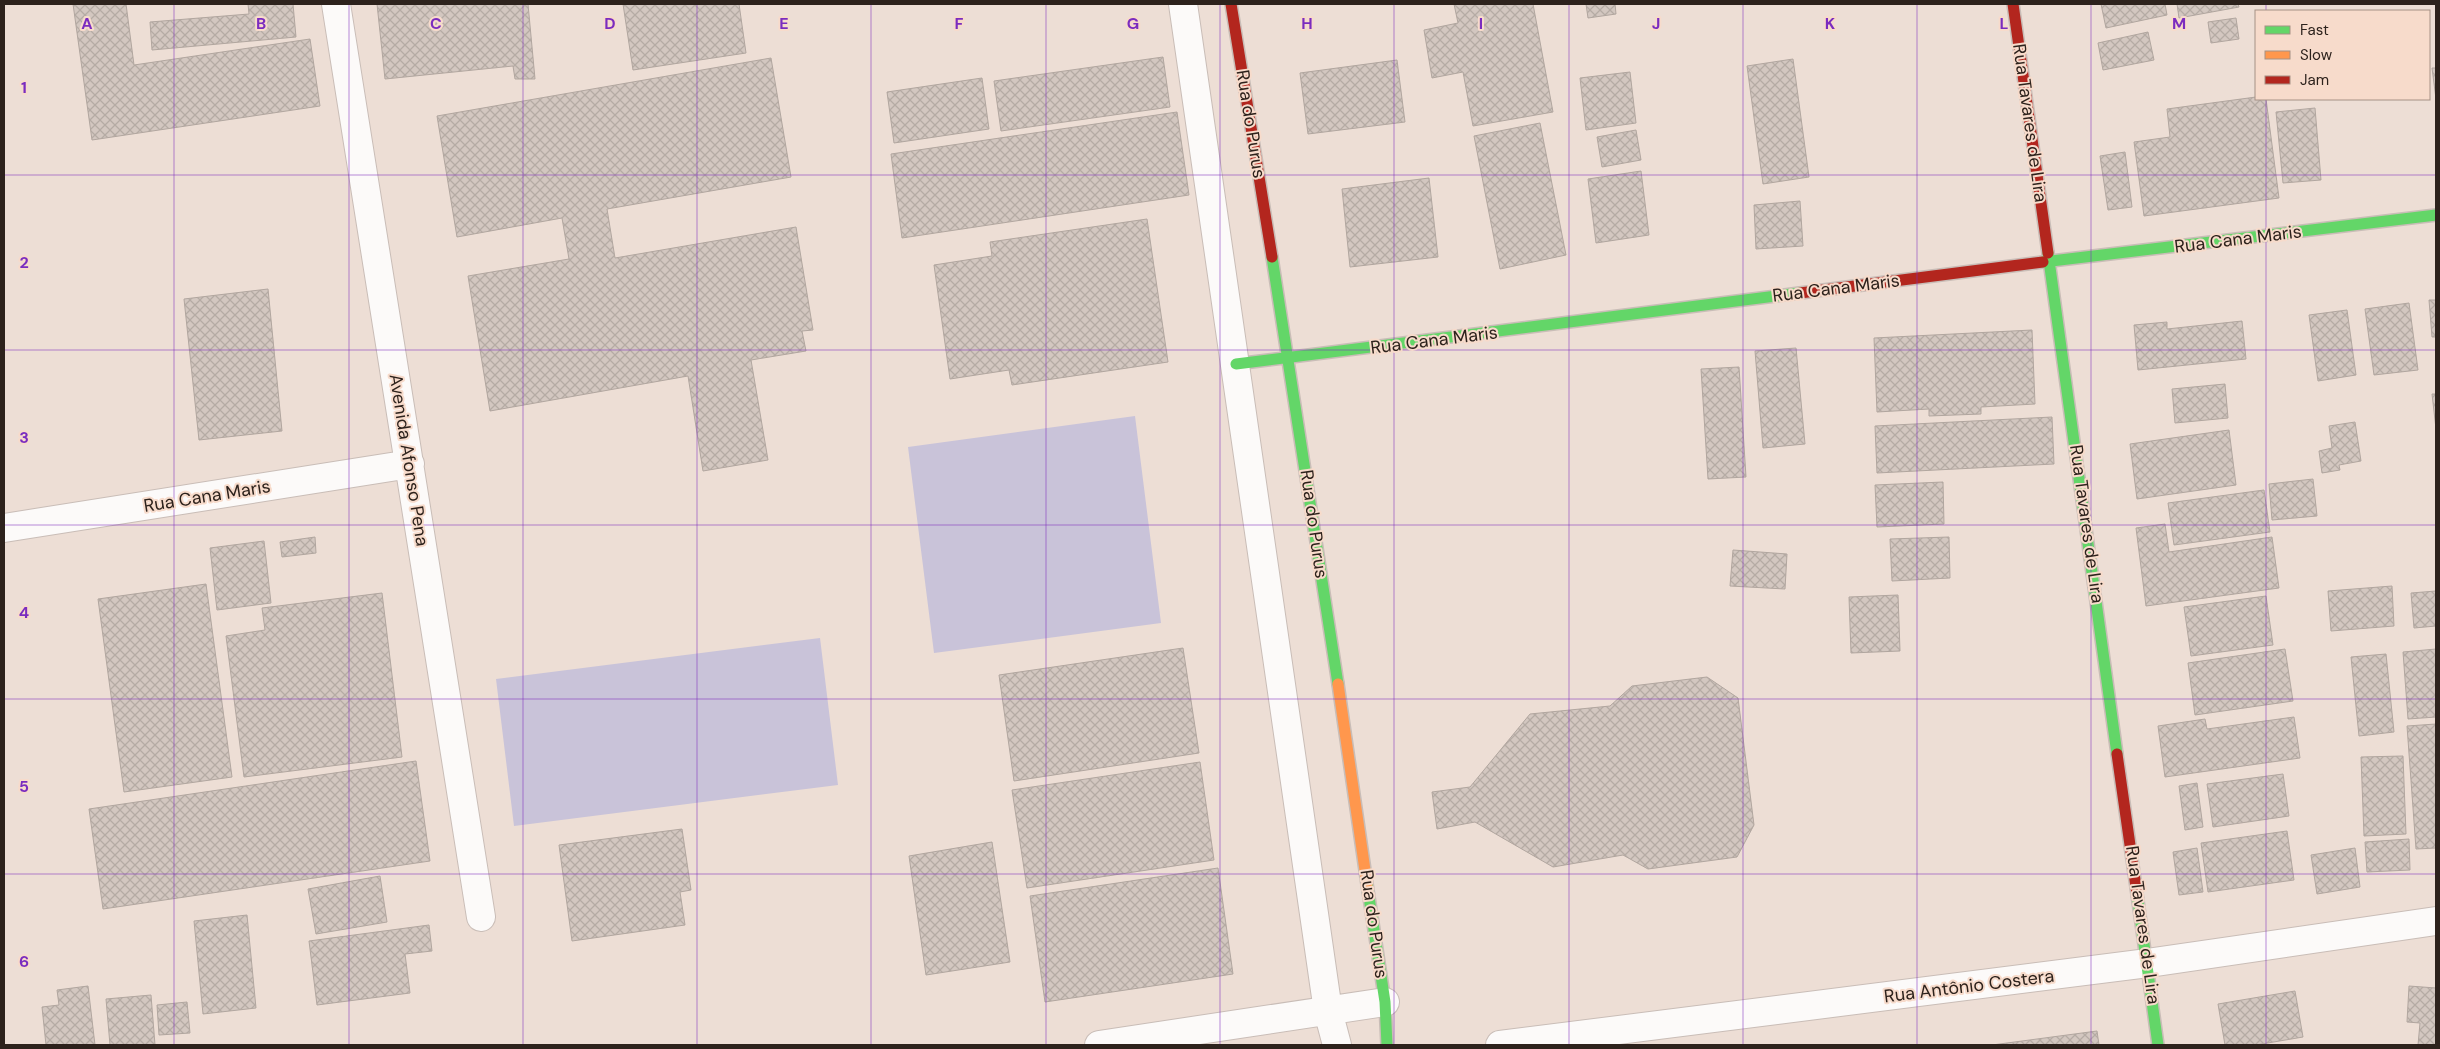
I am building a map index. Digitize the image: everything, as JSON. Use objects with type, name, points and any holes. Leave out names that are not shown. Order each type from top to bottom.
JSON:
[{"type":"street","name":"Avenida Afonso Pena","points":[[336,4],[481,917]]},
{"type":"street","points":[[1183,4],[1328,1011],[1337,1045]]},
{"type":"street","name":"Rua do Purus","points":[[1231,4],[1290,358],[1386,1002],[1388,1045]]},
{"type":"street","name":"Rua Tavares de Lira","points":[[2013,4],[2158,1045]]},
{"type":"street","name":"Rua Cana Maris","points":[[1236,364],[2050,261],[2436,215]]},
{"type":"street","name":"Rua Cana Maris","points":[[4,528],[410,464]]},
{"type":"street","name":"Rua Antônio Costera","points":[[1500,1045],[2148,963],[2436,920]]},
{"type":"street","points":[[1099,1045],[1386,1002]]},
{"type":"shaded area","points":[[1135,416],[1161,623],[934,653],[908,447]]},
{"type":"shaded area","points":[[820,638],[838,785],[514,826],[496,679]]},
{"type":"building","points":[[73,4],[126,4],[134,65],[310,39],[320,106],[92,140]]},
{"type":"building","points":[[248,4],[293,4],[296,37],[152,50],[150,22],[249,14]]},
{"type":"building","points":[[377,4],[528,4],[535,79],[515,79],[513,66],[385,79]]},
{"type":"building","points":[[623,4],[739,4],[746,53],[633,70]]},
{"type":"building","points":[[1454,4],[1533,4],[1553,112],[1473,126],[1463,72],[1432,78],[1424,30],[1458,23]]},
{"type":"building","points":[[1586,4],[1615,4],[1616,14],[1588,18]]},
{"type":"building","points":[[2101,4],[2165,4],[2167,15],[2106,28]]},
{"type":"building","points":[[2177,4],[2238,4],[2239,7],[2179,18]]},
{"type":"building","points":[[2236,18],[2239,39],[2211,43],[2208,22]]},
{"type":"building","points":[[2148,32],[2154,60],[2103,70],[2098,43]]},
{"type":"building","points":[[1163,57],[1170,107],[1001,131],[994,81]]},
{"type":"building","points":[[771,58],[791,177],[607,209],[615,258],[796,227],[813,330],[802,331],[806,351],[751,360],[768,460],[703,471],[688,376],[490,411],[468,276],[569,259],[562,218],[457,237],[437,116]]},
{"type":"building","points":[[1793,59],[1809,177],[1763,184],[1747,66]]},
{"type":"building","points":[[1397,60],[1405,122],[1308,134],[1300,73]]},
{"type":"building","points":[[2432,68],[2436,68],[2436,99]]},
{"type":"building","points":[[1630,72],[1636,123],[1586,130],[1580,78]]},
{"type":"building","points":[[982,78],[989,129],[894,143],[887,92]]},
{"type":"building","points":[[2255,97],[2255,100],[2266,100],[2279,198],[2144,216],[2134,142],[2170,137],[2167,109]]},
{"type":"building","points":[[2315,108],[2321,180],[2283,183],[2276,112]]},
{"type":"building","points":[[1177,112],[1189,195],[902,238],[891,154]]},
{"type":"building","points":[[1540,123],[1566,255],[1500,269],[1474,136]]},
{"type":"building","points":[[1636,130],[1641,160],[1602,167],[1597,137]]},
{"type":"building","points":[[2125,152],[2132,207],[2108,210],[2100,156]]},
{"type":"building","points":[[1641,171],[1649,235],[1596,243],[1588,179]]},
{"type":"building","points":[[1429,178],[1438,257],[1350,267],[1342,189]]},
{"type":"building","points":[[1800,201],[1803,246],[1756,249],[1754,205]]},
{"type":"building","points":[[1147,219],[1168,362],[1012,385],[1009,370],[950,379],[934,265],[992,256],[990,242]]},
{"type":"building","points":[[268,289],[282,431],[199,440],[184,299]]},
{"type":"building","points":[[2429,300],[2436,300],[2436,337],[2432,337]]},
{"type":"building","points":[[2409,303],[2418,370],[2374,375],[2365,309]]},
{"type":"building","points":[[2347,310],[2356,375],[2318,381],[2309,315]]},
{"type":"building","points":[[2242,321],[2246,359],[2138,370],[2134,325],[2167,322],[2167,329]]},
{"type":"building","points":[[2032,330],[2035,404],[1981,407],[1981,414],[1929,416],[1929,409],[1877,412],[1874,338]]},
{"type":"building","points":[[1796,348],[1805,444],[1763,448],[1755,351]]},
{"type":"building","points":[[1739,367],[1746,477],[1708,479],[1701,369]]},
{"type":"building","points":[[2225,384],[2228,418],[2175,423],[2172,389]]},
{"type":"building","points":[[2432,394],[2436,394],[2436,429]]},
{"type":"building","points":[[2052,417],[2054,464],[1877,473],[1875,426]]},
{"type":"building","points":[[2355,422],[2361,461],[2339,465],[2340,470],[2322,473],[2319,451],[2332,448],[2329,426]]},
{"type":"building","points":[[2229,430],[2236,485],[2137,499],[2130,444]]},
{"type":"building","points":[[2313,479],[2317,516],[2272,520],[2269,484]]},
{"type":"building","points":[[1943,482],[1944,524],[1877,527],[1875,485]]},
{"type":"building","points":[[2264,490],[2270,532],[2174,545],[2168,503]]},
{"type":"building","points":[[2165,524],[2169,552],[2272,537],[2279,588],[2146,606],[2136,528]]},
{"type":"building","points":[[315,537],[316,553],[282,557],[280,542]]},
{"type":"building","points":[[1949,537],[1950,578],[1892,581],[1890,539]]},
{"type":"building","points":[[264,541],[271,603],[217,610],[210,548]]},
{"type":"building","points":[[1733,550],[1787,554],[1785,589],[1730,586]]},
{"type":"building","points":[[206,584],[232,777],[124,792],[98,599]]},
{"type":"building","points":[[2392,586],[2394,626],[2331,631],[2328,591]]},
{"type":"building","points":[[2436,591],[2436,626],[2414,628],[2411,593]]},
{"type":"building","points":[[382,593],[402,757],[244,777],[226,636],[265,630],[262,608]]},
{"type":"building","points":[[1898,595],[1900,651],[1851,653],[1849,597]]},
{"type":"building","points":[[2266,596],[2273,645],[2191,656],[2184,607]]},
{"type":"building","points":[[1183,648],[1199,753],[1014,781],[999,675]]},
{"type":"building","points":[[2285,649],[2293,701],[2195,715],[2188,663]]},
{"type":"building","points":[[2436,649],[2436,717],[2408,719],[2403,652]]},
{"type":"building","points":[[2386,654],[2394,732],[2359,736],[2351,657]]},
{"type":"building","points":[[1707,677],[1738,698],[1754,825],[1737,857],[1648,869],[1623,855],[1553,867],[1475,822],[1437,829],[1432,792],[1470,787],[1530,714],[1610,706],[1632,686]]},
{"type":"building","points":[[2294,717],[2300,758],[2165,777],[2158,726],[2205,719],[2207,729]]},
{"type":"building","points":[[2436,724],[2436,848],[2416,849],[2407,726]]},
{"type":"building","points":[[2403,756],[2406,834],[2364,836],[2361,757]]},
{"type":"building","points":[[416,761],[430,861],[103,909],[89,809]]},
{"type":"building","points":[[1200,762],[1214,860],[1027,888],[1012,790]]},
{"type":"building","points":[[2283,774],[2289,816],[2213,827],[2207,784]]},
{"type":"building","points":[[2197,783],[2203,827],[2185,830],[2179,786]]},
{"type":"building","points":[[682,829],[691,890],[680,892],[685,925],[572,941],[559,845]]},
{"type":"building","points":[[2287,831],[2294,880],[2208,892],[2201,843]]},
{"type":"building","points":[[2409,839],[2410,870],[2367,872],[2365,842]]},
{"type":"building","points":[[992,842],[1010,962],[926,975],[909,856]]},
{"type":"building","points":[[2197,848],[2203,892],[2179,895],[2173,852]]},
{"type":"building","points":[[2355,848],[2360,887],[2317,894],[2311,855]]},
{"type":"building","points":[[1218,868],[1233,974],[1045,1002],[1030,896]]},
{"type":"building","points":[[380,876],[387,922],[316,934],[308,889]]},
{"type":"building","points":[[247,915],[256,1008],[203,1014],[194,921]]},
{"type":"building","points":[[429,925],[432,951],[405,954],[410,993],[317,1005],[309,941]]},
{"type":"building","points":[[88,986],[95,1045],[46,1045],[42,1007],[59,1005],[57,990]]},
{"type":"building","points":[[2409,986],[2436,988],[2436,1045],[2418,1045],[2420,1023],[2407,1022]]},
{"type":"building","points":[[2295,991],[2303,1037],[2256,1045],[2225,1045],[2218,1004]]},
{"type":"building","points":[[151,995],[155,1045],[110,1045],[106,999]]},
{"type":"building","points":[[187,1002],[190,1033],[159,1035],[157,1005]]},
{"type":"building","points":[[2097,1031],[2099,1045],[1992,1045]]},
{"type":"traffic: fast","points":[[2043,262],[2436,215]]},
{"type":"traffic: fast","points":[[2048,253],[2117,754]]},
{"type":"traffic: fast","points":[[1272,257],[1338,684]]},
{"type":"traffic: fast","points":[[1236,364],[1800,293]]},
{"type":"traffic: fast","points":[[1367,884],[1385,1002],[1387,1045]]},
{"type":"traffic: fast","points":[[2137,894],[2158,1045]]},
{"type":"traffic: slow","points":[[1338,684],[1367,884]]},
{"type":"traffic: jam","points":[[1231,4],[1272,257]]},
{"type":"traffic: jam","points":[[2013,4],[2048,253]]},
{"type":"traffic: jam","points":[[1800,293],[2043,262]]},
{"type":"traffic: jam","points":[[2117,754],[2137,894]]}]
